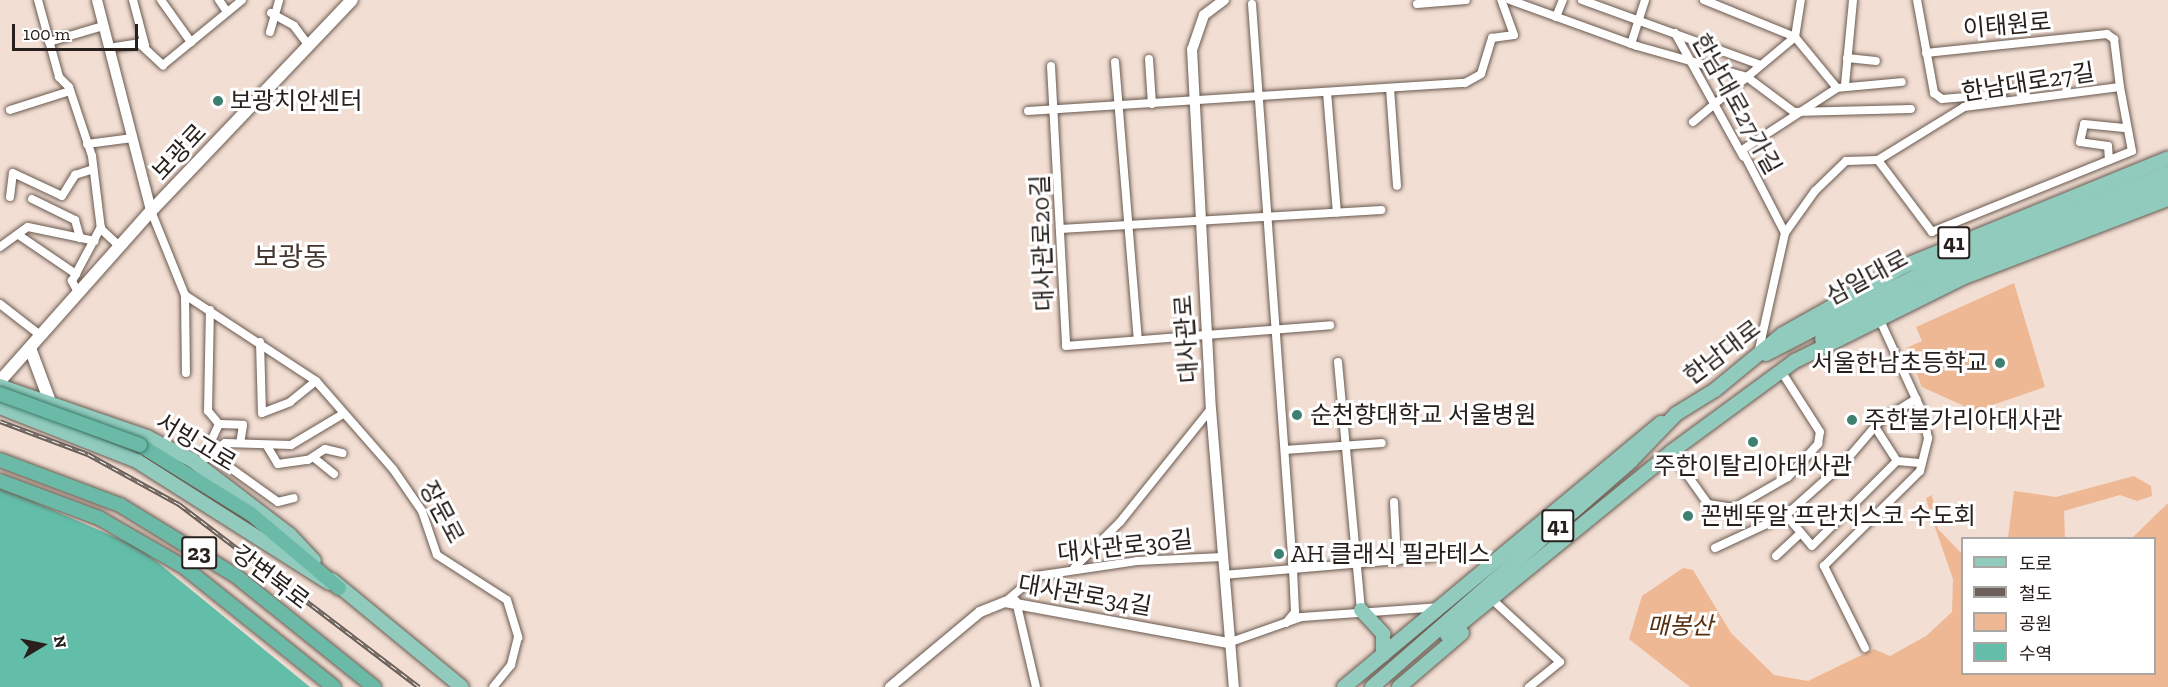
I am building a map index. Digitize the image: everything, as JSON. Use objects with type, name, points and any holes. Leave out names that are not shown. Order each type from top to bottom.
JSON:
[{"type":"highway","points":[[0,394],[139,448],[251,514],[339,588]]},
{"type":"highway","points":[[0,400],[139,448]]},
{"type":"highway","name":"강변북로","points":[[0,460],[120,505],[236,576],[374,687]]},
{"type":"highway","name":"강변북로","points":[[0,481],[99,519],[184,567],[334,687]]},
{"type":"main road","name":"보광로","points":[[0,381],[151,211],[352,0]]},
{"type":"main road","name":"한남대로","points":[[1371,687],[1631,461],[1676,414],[1757,358],[1783,334],[1904,266],[2168,158]]},
{"type":"main road","name":"삼일대로","points":[[1757,358],[1922,273],[2042,227],[2168,173]]},
{"type":"main road","name":"삼일대로","points":[[1795,361],[1864,313],[2042,227],[2168,186]]},
{"type":"main road","name":"한남대로","points":[[1386,687],[1671,452],[1795,361],[1962,278],[2168,199]]},
{"type":"main road","points":[[30,348],[55,402],[48,410],[45,421]]},
{"type":"main road","name":"서빙고로","points":[[0,386],[55,402],[147,436],[200,465],[290,535],[339,588],[462,687]]},
{"type":"main road","name":"서빙고로","points":[[0,407],[45,421],[137,461],[213,505],[309,573],[339,588]]},
{"type":"main road","points":[[1344,687],[1647,431],[1676,414]]},
{"type":"main road","points":[[1404,685],[1565,538]]},
{"type":"main road","points":[[1361,610],[1383,634],[1383,655]]},
{"type":"street","points":[[38,0],[59,77],[70,91],[87,144],[101,227],[72,281],[78,292]]},
{"type":"street","points":[[97,0],[151,211],[185,295],[186,373]]},
{"type":"street","points":[[133,0],[145,45],[163,65],[242,0]]},
{"type":"street","points":[[161,0],[191,42]]},
{"type":"street","points":[[219,0],[227,12]]},
{"type":"street","points":[[270,32],[271,13],[279,0]]},
{"type":"street","name":"대사관로","points":[[1224,0],[1204,15],[1195,33],[1193,100],[1211,410],[1228,643],[1234,687]]},
{"type":"street","points":[[1417,4],[1466,0]]},
{"type":"street","points":[[1028,111],[1055,112],[1193,100],[1465,83],[1481,74],[1492,38],[1514,35],[1501,0]]},
{"type":"street","points":[[1510,0],[1631,44],[1747,77]]},
{"type":"street","points":[[1556,17],[1563,0]]},
{"type":"street","points":[[1582,0],[1761,65]]},
{"type":"street","points":[[1631,44],[1645,0]]},
{"type":"street","points":[[1704,0],[1795,37],[1841,86]]},
{"type":"street","points":[[1693,122],[1795,37],[1801,0]]},
{"type":"street","points":[[1841,86],[1847,58],[1853,0]]},
{"type":"street","points":[[1917,0],[1934,93],[1942,99],[2001,94],[2008,84]]},
{"type":"street","points":[[1252,4],[1270,217],[1293,569],[1295,612],[1286,623]]},
{"type":"street","points":[[271,13],[294,26],[309,46]]},
{"type":"street","points":[[50,42],[103,26]]},
{"type":"street","name":"한남대로27가길","points":[[1675,33],[1785,233]]},
{"type":"street","name":"이태원로","points":[[1926,53],[2107,34],[2114,39],[2120,87]]},
{"type":"street","points":[[108,48],[145,45]]},
{"type":"street","points":[[1847,58],[1876,61]]},
{"type":"street","points":[[1149,59],[1152,104]]},
{"type":"street","points":[[1115,62],[1131,225],[1138,340]]},
{"type":"street","name":"대사관로20길","points":[[1051,66],[1066,346],[1330,325]]},
{"type":"street","name":"한남대로27가길","points":[[1747,77],[1794,112],[1911,109]]},
{"type":"street","name":"한남대로27가길","points":[[1764,194],[1742,150],[1794,112],[1841,86],[1902,82]]},
{"type":"street","name":"한남대로27길","points":[[2120,87],[2124,128],[2132,151],[1932,232],[1878,160],[1964,107],[2120,87]]},
{"type":"street","points":[[1390,88],[1397,186]]},
{"type":"street","points":[[10,110],[70,91]]},
{"type":"street","points":[[1328,92],[1337,213]]},
{"type":"street","name":"한남대로27길","points":[[2109,160],[2108,146],[2080,141],[2084,124],[2124,128]]},
{"type":"street","points":[[87,144],[133,138]]},
{"type":"street","points":[[1757,358],[1785,233],[1815,190],[1845,160],[1878,160]]},
{"type":"street","points":[[10,196],[13,173],[62,196],[75,175],[93,170]]},
{"type":"street","points":[[32,199],[75,220],[80,238]]},
{"type":"street","points":[[1060,229],[1381,210]]},
{"type":"street","points":[[0,247],[20,236],[28,227],[95,241]]},
{"type":"street","points":[[101,227],[120,247]]},
{"type":"street","points":[[20,236],[76,274]]},
{"type":"street","name":"장문로","points":[[185,295],[260,342],[316,381],[416,503],[437,555],[507,600],[518,637],[511,664],[493,687]]},
{"type":"street","points":[[0,304],[39,335]]},
{"type":"street","points":[[210,310],[208,411],[219,424],[243,425],[240,443]]},
{"type":"street","points":[[1865,648],[1824,566],[1920,471],[1928,438],[1916,399],[1879,318]]},
{"type":"street","points":[[260,342],[262,413],[290,402],[316,381]]},
{"type":"street","points":[[1338,362],[1359,564],[1361,610]]},
{"type":"street","points":[[1671,452],[1708,504],[1734,507],[1788,477],[1818,444],[1820,432],[1781,371]]},
{"type":"street","points":[[1715,548],[1786,515],[1843,464],[1875,427],[1916,399]]},
{"type":"street","points":[[1073,568],[1120,522],[1211,410]]},
{"type":"street","points":[[200,465],[225,442],[267,446],[291,445],[344,414]]},
{"type":"street","points":[[200,465],[219,424]]},
{"type":"street","points":[[1875,427],[1897,460],[1922,463]]},
{"type":"street","points":[[1285,450],[1382,443]]},
{"type":"street","points":[[267,446],[278,464],[313,457],[325,448],[343,453]]},
{"type":"street","points":[[211,454],[278,502],[294,498]]},
{"type":"street","points":[[313,457],[334,474]]},
{"type":"street","points":[[1786,515],[1812,546],[1897,460]]},
{"type":"street","points":[[1394,502],[1397,561]]},
{"type":"street","points":[[1776,556],[1801,533]]},
{"type":"street","name":"대사관로30길","points":[[1010,601],[1036,576],[1073,568],[1223,557]]},
{"type":"street","points":[[1224,575],[1434,557]]},
{"type":"street","points":[[1010,601],[1036,687]]},
{"type":"street","name":"대사관로34길","points":[[890,687],[964,624],[1010,601],[1228,643]]},
{"type":"street","points":[[1496,603],[1560,662],[1529,687]]},
{"type":"street","points":[[1228,643],[1286,623],[1361,610],[1441,607]]},
{"type":"green space","points":[[2014,283],[2045,387],[1975,411],[1922,387],[1906,348],[1922,341],[1916,327]]},
{"type":"green space","points":[[2134,476],[2151,486],[2152,496],[2137,501],[2120,495],[2064,511],[2065,537],[2008,537],[2014,491],[2056,497]]},
{"type":"green space","name":"매봉산","points":[[1932,495],[1938,529],[1961,553],[1961,675],[2156,675],[2156,537],[2133,537],[2168,503],[2168,687],[1690,687],[1629,639],[1642,596],[1683,568],[1693,570],[1731,633],[1774,675],[1808,681],[1874,649],[1890,656],[1926,636],[1952,612],[1953,579],[1926,498]]},
{"type":"water","points":[[0,487],[140,548],[310,687],[0,687]]},
{"type":"railway","points":[[0,421],[88,454],[179,504],[419,687]]},
{"type":"place","name":"보광치안센터","points":[[218,101]]},
{"type":"place","name":"서울한남초등학교","points":[[2000,363]]},
{"type":"place","name":"순천향대학교 서울병원","points":[[1297,415]]},
{"type":"place","name":"주한불가리아대사관","points":[[1852,420]]},
{"type":"place","name":"주한이탈리아대사관","points":[[1753,442]]},
{"type":"place","name":"꼰벤뚜알 프란치스코 수도회","points":[[1688,516]]},
{"type":"place","name":"AH 클래식 필라테스","points":[[1279,554]]},
{"type":"district","name":"보광동","points":[[291,258]]}]
